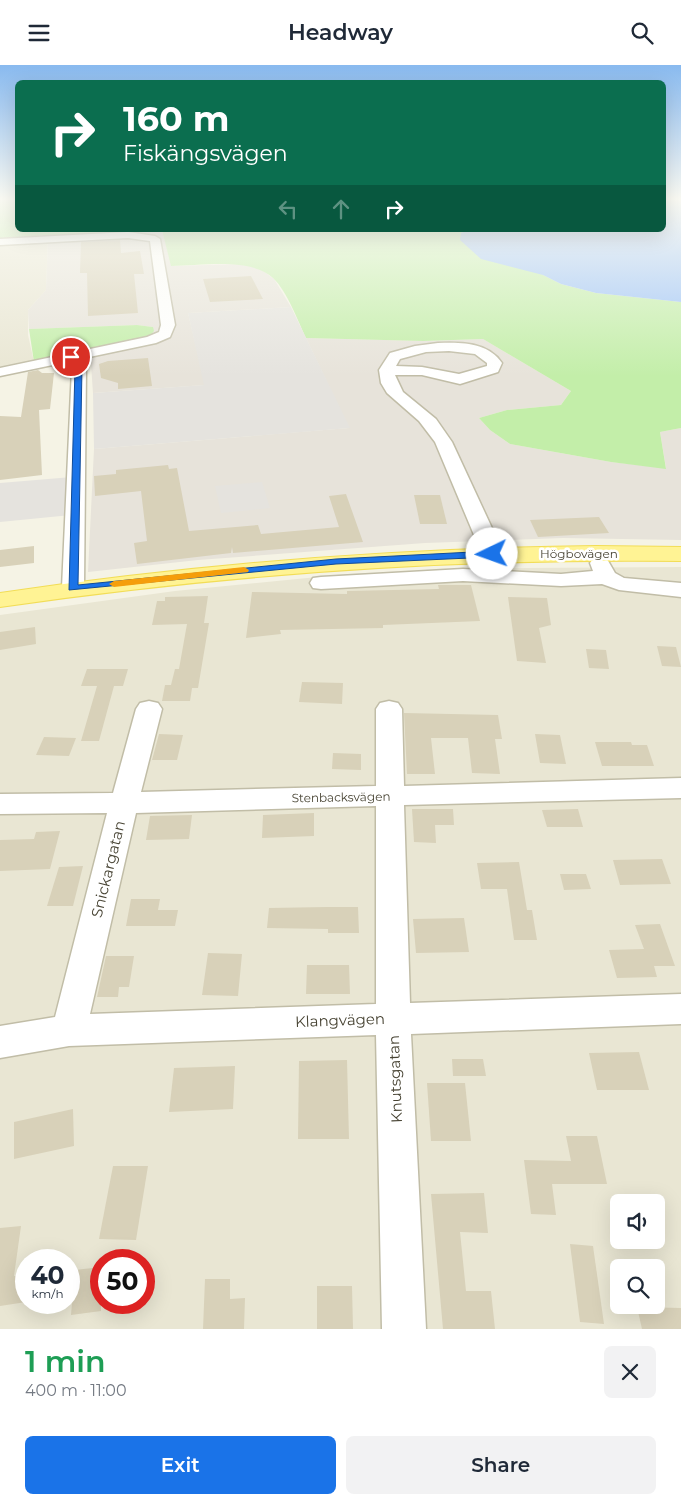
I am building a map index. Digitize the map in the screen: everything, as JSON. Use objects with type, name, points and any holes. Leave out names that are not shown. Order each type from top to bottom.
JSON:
[{"type":"main road","name":"Högbovägen","points":[[0,600],[73,588],[336,562],[492,554],[681,554]]},
{"type":"street","points":[[0,372],[152,340],[164,334],[168,319],[158,258]]},
{"type":"street","points":[[386,370],[422,371],[460,379],[493,369],[495,363],[482,351],[447,347],[404,352],[395,356],[386,370],[390,385],[410,407],[430,423],[448,447],[452,462],[492,554]]},
{"type":"street","points":[[71,357],[79,367],[73,588]]},
{"type":"street","points":[[597,553],[606,577]]},
{"type":"street","points":[[321,583],[464,575],[561,580],[606,577],[619,584],[681,590]]},
{"type":"street","name":"Snickargatan","points":[[69,1030],[124,803],[149,709]]},
{"type":"street","name":"Knutsgatan","points":[[389,709],[393,1018],[404,1329]]},
{"type":"street","name":"Stenbacksvägen","points":[[0,804],[124,803],[681,788]]},
{"type":"street","name":"Klangvägen","points":[[0,1042],[69,1030],[681,1009]]},
{"type":"shaded area","points":[[0,258],[47,258],[46,290],[28,310],[28,335],[34,362],[0,369]]},
{"type":"shaded area","points":[[47,258],[170,258],[172,266],[244,264],[262,270],[274,279],[291,307],[188,313],[205,385],[93,393],[90,350],[153,327],[137,325],[29,329],[28,310],[46,290]]},
{"type":"shaded area","points":[[291,307],[350,428],[94,449],[93,393],[204,385],[188,313]]},
{"type":"shaded area","points":[[306,338],[423,341],[483,339],[571,391],[561,405],[507,410],[479,418],[490,430],[510,444],[611,462],[666,468],[660,432],[681,428],[681,540],[563,538],[425,543],[198,560],[88,572],[94,449],[349,428]]},
{"type":"shaded area","points":[[72,477],[71,515],[0,522],[0,483]]},
{"type":"shaded area","points":[[262,482],[270,508],[221,513],[215,486]]},
{"type":"shaded area","points":[[681,567],[681,1329],[0,1329],[0,615],[175,591],[348,574],[526,568]]},
{"type":"green space","points":[[169,258],[510,258],[561,284],[596,293],[681,302],[681,428],[660,432],[666,469],[611,462],[510,444],[490,430],[479,418],[507,410],[561,405],[571,391],[483,339],[423,341],[306,338],[287,298],[273,278],[263,271],[252,267],[225,264],[171,266]]},
{"type":"green space","points":[[137,325],[153,327],[154,331],[148,338],[34,362],[29,329]]},
{"type":"water","points":[[480,258],[681,258],[681,302],[596,293],[561,284],[543,275]]},
{"type":"building","points":[[80,258],[141,258],[144,274],[134,274],[138,313],[88,316],[87,273],[80,273]]},
{"type":"building","points":[[251,276],[263,299],[210,302],[203,279]]},
{"type":"building","points":[[148,358],[152,386],[118,389],[118,383],[101,378],[99,364],[108,361]]},
{"type":"building","points":[[38,370],[42,373],[54,373],[50,409],[39,410],[42,475],[0,480],[0,416],[21,417],[28,372]]},
{"type":"building","points":[[168,465],[169,469],[177,468],[189,531],[258,525],[261,534],[339,527],[329,496],[346,494],[363,542],[233,553],[232,547],[231,553],[137,564],[134,543],[147,541],[141,491],[95,496],[94,476],[116,474],[116,470]]},
{"type":"building","points":[[414,495],[440,495],[447,524],[420,524]]},
{"type":"building","points":[[599,517],[609,533],[538,537],[530,520]]},
{"type":"building","points":[[34,546],[34,563],[0,567],[0,550]]},
{"type":"building","points":[[438,585],[471,585],[480,621],[383,625],[383,628],[280,630],[281,634],[246,638],[252,592],[347,594],[347,591],[439,589]]},
{"type":"building","points":[[208,596],[204,623],[209,623],[198,688],[192,688],[190,701],[162,701],[165,685],[171,685],[175,669],[179,669],[187,624],[152,625],[157,601],[165,601],[165,597]]},
{"type":"building","points":[[508,597],[547,598],[551,625],[539,628],[546,663],[517,661]]},
{"type":"building","points":[[35,627],[36,644],[0,650],[0,632]]},
{"type":"building","points":[[657,646],[676,647],[681,667],[662,666]]},
{"type":"building","points":[[586,649],[606,650],[609,669],[589,668]]},
{"type":"building","points":[[87,669],[128,669],[123,686],[114,686],[99,741],[81,741],[97,686],[81,686]]},
{"type":"building","points":[[302,682],[343,683],[342,704],[299,702]]},
{"type":"building","points":[[404,713],[498,715],[502,739],[495,739],[500,774],[472,773],[468,738],[431,738],[435,774],[407,774]]},
{"type":"building","points":[[159,734],[183,735],[177,760],[152,760]]},
{"type":"building","points":[[535,734],[560,735],[566,764],[540,763]]},
{"type":"building","points":[[44,737],[76,738],[69,756],[36,755]]},
{"type":"building","points":[[595,742],[631,742],[632,745],[647,745],[654,766],[602,766]]},
{"type":"building","points":[[333,753],[361,754],[361,770],[332,769]]},
{"type":"building","points":[[412,809],[453,809],[454,825],[435,825],[436,843],[414,842]]},
{"type":"building","points":[[578,809],[583,827],[547,827],[542,810]]},
{"type":"building","points":[[314,813],[314,836],[262,838],[263,815]]},
{"type":"building","points":[[192,815],[189,839],[146,840],[150,816]]},
{"type":"building","points":[[60,831],[50,869],[0,871],[0,840],[34,839],[36,832]]},
{"type":"building","points":[[662,859],[671,884],[620,885],[613,860]]},
{"type":"building","points":[[519,862],[527,910],[532,910],[537,940],[514,940],[507,889],[481,889],[477,863]]},
{"type":"building","points":[[83,866],[73,906],[47,906],[59,867]]},
{"type":"building","points":[[560,874],[586,874],[591,889],[564,890]]},
{"type":"building","points":[[131,899],[160,899],[158,910],[178,910],[175,926],[126,926]]},
{"type":"building","points":[[358,907],[359,933],[328,933],[328,929],[267,928],[269,908]]},
{"type":"building","points":[[464,918],[469,952],[416,953],[413,919]]},
{"type":"building","points":[[660,924],[675,966],[654,966],[657,977],[617,978],[609,950],[644,949],[635,925]]},
{"type":"building","points":[[208,953],[242,954],[238,996],[202,995]]},
{"type":"building","points":[[106,956],[134,956],[129,987],[119,987],[118,997],[97,997]]},
{"type":"building","points":[[307,965],[349,965],[350,994],[306,994]]},
{"type":"building","points":[[639,1052],[649,1090],[597,1090],[589,1053]]},
{"type":"building","points":[[452,1059],[483,1059],[486,1076],[453,1076]]},
{"type":"building","points":[[347,1060],[349,1139],[298,1139],[299,1061]]},
{"type":"building","points":[[235,1066],[233,1109],[169,1112],[174,1068]]},
{"type":"building","points":[[427,1083],[465,1083],[471,1141],[431,1141]]},
{"type":"building","points":[[73,1109],[74,1146],[14,1159],[14,1122]]},
{"type":"building","points":[[566,1136],[597,1136],[607,1184],[552,1184],[556,1215],[531,1214],[524,1160],[571,1161]]},
{"type":"building","points":[[113,1166],[148,1166],[136,1240],[99,1239]]},
{"type":"building","points":[[484,1193],[488,1233],[460,1232],[466,1291],[491,1291],[495,1329],[443,1329],[431,1194]]},
{"type":"building","points":[[21,1226],[18,1249],[15,1249],[15,1304],[0,1306],[0,1228]]},
{"type":"building","points":[[570,1244],[593,1246],[604,1324],[580,1322]]},
{"type":"building","points":[[90,1268],[90,1312],[80,1314],[80,1269]]},
{"type":"building","points":[[205,1279],[230,1279],[230,1299],[245,1298],[244,1329],[203,1329]]},
{"type":"building","points":[[317,1286],[352,1286],[353,1329],[317,1329]]},
{"type":"building","points":[[665,1308],[681,1308],[681,1329],[642,1329],[639,1314],[665,1314]]},
{"type":"slow traffic","points":[[114,584],[244,570]]},
{"type":"route","points":[[71,357],[79,367],[73,588],[336,562],[492,554]]}]
